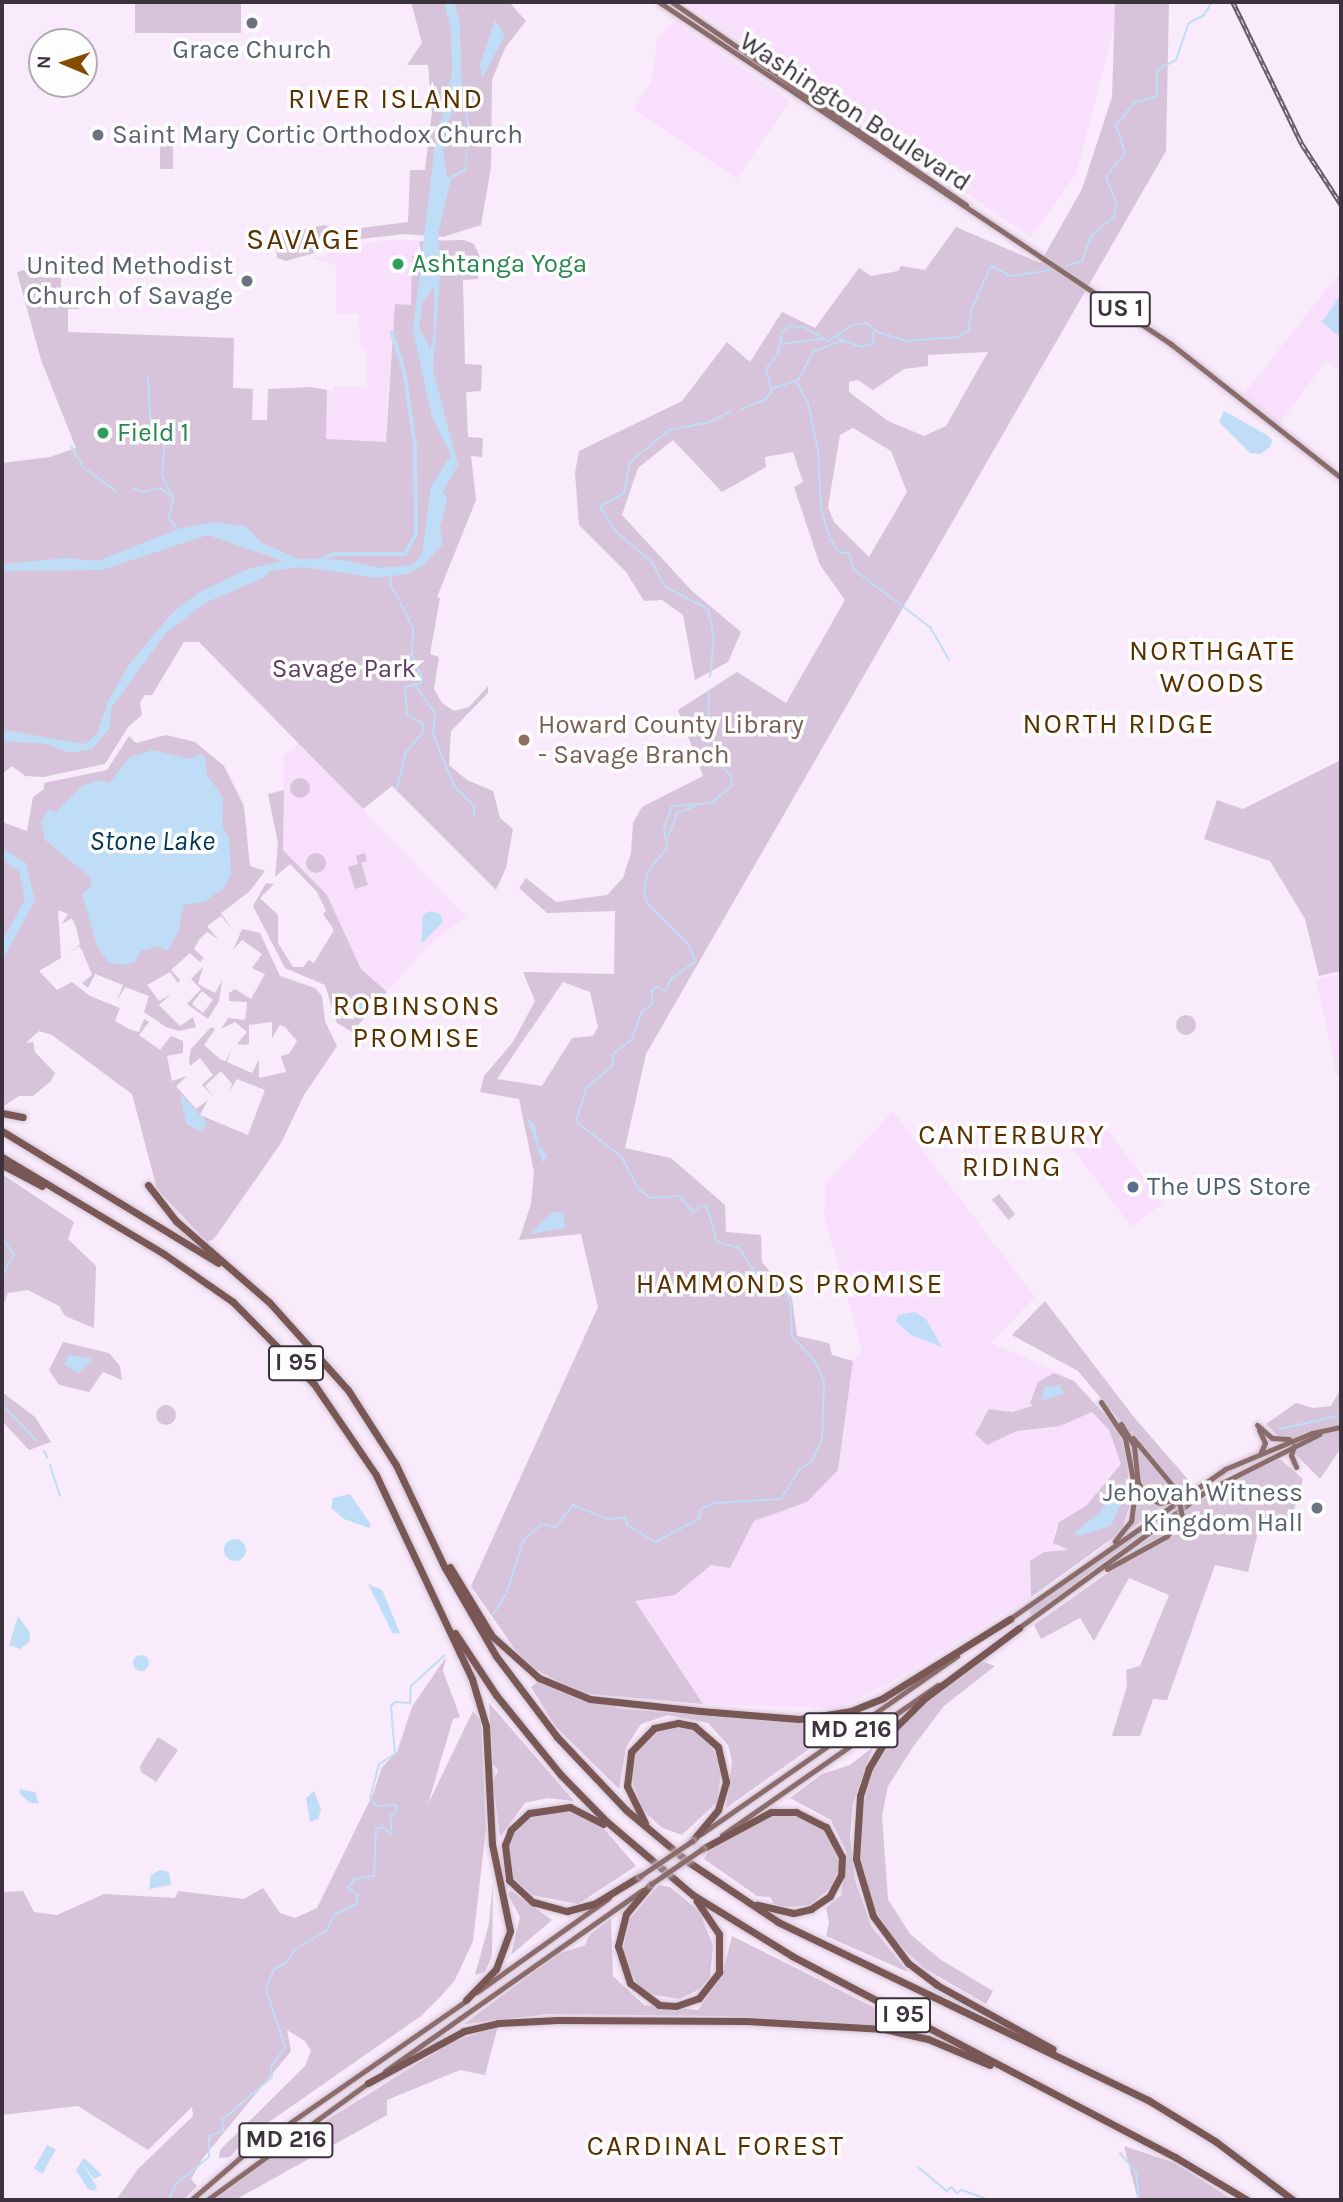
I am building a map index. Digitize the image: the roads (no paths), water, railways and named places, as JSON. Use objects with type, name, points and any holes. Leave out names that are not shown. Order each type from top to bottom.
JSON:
[{"type":"highway","points":[[2,1113],[23,1117]]},
{"type":"highway","name":"I 95","points":[[2,1131],[201,1251],[286,1320],[361,1409],[417,1508],[466,1607],[515,1684],[579,1762],[647,1827],[717,1883],[836,1954],[1132,2091],[1215,2141],[1293,2200]]},
{"type":"highway","name":"I 95","points":[[2,1157],[208,1283],[300,1366],[363,1453],[425,1577],[471,1659],[517,1723],[584,1800],[636,1848],[693,1895],[792,1956],[1135,2136],[1247,2200]]},
{"type":"highway","points":[[2,1165],[96,1213]]},
{"type":"highway","points":[[148,1185],[183,1228],[286,1320]]},
{"type":"highway","points":[[417,1508],[500,1646],[539,1678],[590,1699],[750,1716],[831,1716],[883,1698],[1010,1619]]},
{"type":"highway","points":[[425,1577],[484,1715],[492,1844],[510,1921],[502,1960],[466,2000]]},
{"type":"highway","points":[[1019,1628],[925,1699],[890,1733],[860,1796],[856,1859],[873,1916],[908,1963],[937,1985],[1093,2073]]},
{"type":"highway","points":[[647,1827],[627,1786],[631,1752],[654,1728],[678,1723],[694,1726],[718,1747],[726,1782],[718,1810],[692,1841]]},
{"type":"highway","points":[[636,1848],[587,1814],[553,1806],[529,1813],[516,1824],[507,1838],[503,1861],[519,1892],[557,1910],[585,1908],[640,1876]]},
{"type":"highway","points":[[702,1849],[754,1817],[787,1811],[826,1827],[842,1857],[835,1889],[825,1902],[803,1912],[767,1909],[717,1883]]},
{"type":"highway","points":[[651,1884],[626,1914],[618,1946],[629,1983],[659,2005],[676,2006],[699,1998],[719,1972],[719,1934],[693,1895]]},
{"type":"highway","points":[[368,2083],[442,2040],[486,2025],[699,2020],[861,2027],[912,2034],[1059,2096]]},
{"type":"main road","name":"Washington Boulevard","points":[[659,2],[1171,344],[1341,478]]},
{"type":"main road","name":"Washington Boulevard","points":[[672,2],[997,228]]},
{"type":"main road","points":[[1072,1575],[1121,1536],[1134,1514],[1128,1448],[1101,1402],[1177,1491],[1182,1517],[1167,1536],[1080,1585]]},
{"type":"main road","points":[[1121,1424],[1134,1446],[1138,1482],[1145,1497],[1160,1503],[1185,1494]]},
{"type":"main road","points":[[1261,1452],[1265,1443],[1257,1425],[1277,1439],[1312,1433]]},
{"type":"main road","name":"MD 216","points":[[191,2200],[242,2156],[1185,1494],[1261,1452],[1312,1433],[1341,1428]]},
{"type":"main road","name":"MD 216","points":[[207,2200],[368,2083],[1080,1585],[1206,1491],[1279,1451],[1341,1428]]},
{"type":"main road","points":[[1296,1444],[1291,1455],[1296,1467]]},
{"type":"water","points":[[444,2],[454,2],[460,23],[462,93],[469,121],[466,171],[451,179],[438,233],[440,277],[433,370],[458,465],[443,492],[447,498],[440,528],[443,544],[422,566],[407,574],[376,578],[304,567],[269,571],[265,577],[205,603],[166,633],[112,707],[109,729],[92,749],[70,753],[46,744],[2,741],[2,731],[11,731],[85,744],[97,734],[108,701],[129,665],[171,614],[198,593],[248,569],[283,561],[208,535],[102,570],[2,571],[2,564],[66,558],[98,561],[175,530],[212,522],[245,526],[262,543],[299,559],[344,560],[380,568],[413,565],[422,554],[431,487],[451,455],[432,417],[413,330],[434,152],[452,74],[451,31]],"holes":[[[462,100],[467,120],[465,168],[447,178],[442,142],[452,111]],[[434,288],[434,334],[430,349],[419,327],[423,301]]]},
{"type":"water","points":[[495,20],[505,36],[482,78],[480,65]]},
{"type":"water","points":[[1341,294],[1341,338],[1322,322]]},
{"type":"water","points":[[1224,411],[1267,435],[1272,440],[1270,447],[1261,454],[1250,453],[1219,422]]},
{"type":"water","name":"Stone Lake","points":[[153,750],[190,759],[199,754],[205,757],[207,775],[223,797],[222,824],[229,839],[231,874],[224,888],[204,902],[184,905],[178,933],[167,951],[158,946],[141,951],[135,962],[124,965],[108,962],[97,946],[82,894],[91,886],[91,878],[45,840],[41,823],[48,810],[56,812],[82,786],[99,780],[109,783],[130,757]]},
{"type":"water","points":[[2,848],[26,863],[35,901],[2,960],[2,942],[25,899],[19,871],[2,860]]},
{"type":"water","points":[[430,911],[440,914],[443,922],[421,944],[423,915]]},
{"type":"water","points":[[354,995],[360,995],[365,1003],[363,1009],[354,1011],[349,1006],[349,1000]]},
{"type":"water","points":[[180,1094],[207,1122],[202,1132],[186,1124]]},
{"type":"water","points":[[527,1118],[535,1125],[539,1146],[547,1155],[543,1163]]},
{"type":"water","points":[[553,1212],[563,1213],[565,1228],[530,1234]]},
{"type":"water","points":[[915,1312],[926,1319],[942,1347],[911,1335],[896,1322],[898,1315]]},
{"type":"water","points":[[69,1355],[93,1360],[78,1373],[64,1364]]},
{"type":"water","points":[[1060,1385],[1064,1394],[1042,1400],[1044,1387]]},
{"type":"water","points":[[350,1494],[371,1525],[369,1528],[344,1519],[331,1508],[333,1498]]},
{"type":"water","points":[[1111,1494],[1121,1496],[1121,1503],[1111,1526],[1078,1536],[1074,1533],[1100,1512]]},
{"type":"water","points":[[235,1539],[243,1542],[246,1550],[243,1558],[235,1561],[227,1558],[224,1550],[227,1542]]},
{"type":"water","points":[[368,1584],[382,1590],[400,1633],[393,1634]]},
{"type":"water","points":[[18,1616],[30,1633],[29,1642],[20,1649],[9,1645]]},
{"type":"water","points":[[138,1655],[144,1655],[149,1663],[147,1669],[138,1671],[133,1666],[133,1660]]},
{"type":"water","points":[[20,1789],[35,1792],[39,1803],[30,1803],[19,1793]]},
{"type":"water","points":[[314,1791],[321,1810],[318,1819],[310,1822],[306,1798]]},
{"type":"water","points":[[160,1870],[169,1872],[171,1885],[149,1889],[151,1875]]},
{"type":"water","points":[[47,2145],[56,2150],[43,2173],[34,2169]]},
{"type":"water","points":[[84,2158],[102,2175],[94,2179],[82,2163],[97,2187],[94,2191],[88,2189],[76,2170]]},
{"type":"waterway","points":[[1066,266],[1082,261],[1091,236],[1114,217],[1116,202],[1106,177],[1125,153],[1116,125],[1135,102],[1157,96],[1157,70],[1176,60],[1189,23],[1204,15],[1212,2]]},
{"type":"waterway","points":[[741,409],[764,400],[772,392],[766,369],[778,354],[782,332],[789,326],[804,327],[828,341],[853,325],[867,323],[877,332],[906,341],[957,337],[969,330],[971,310],[991,266],[1011,276],[1052,270]]},
{"type":"waterway","points":[[315,562],[336,554],[405,554],[416,534],[415,446],[404,371],[392,333]]},
{"type":"waterway","points":[[838,338],[861,347],[874,343],[873,333]]},
{"type":"waterway","points":[[782,344],[823,339]]},
{"type":"waterway","points":[[774,388],[798,380],[814,351],[842,341]]},
{"type":"waterway","points":[[148,377],[151,430]]},
{"type":"waterway","points":[[796,381],[808,403],[818,451],[821,509],[830,539],[840,553],[849,553],[853,569],[930,627],[949,660]]},
{"type":"waterway","points":[[710,676],[714,639],[708,609],[665,587],[651,561],[616,532],[600,506],[624,493],[630,462],[669,430],[710,422],[730,412]]},
{"type":"waterway","points":[[165,435],[162,476],[173,498],[169,519],[179,531]]},
{"type":"waterway","points":[[71,446],[83,467],[116,491]]},
{"type":"waterway","points":[[133,488],[144,492],[160,488],[171,496]]},
{"type":"waterway","points":[[390,575],[391,587],[399,599]]},
{"type":"waterway","points":[[397,789],[405,754],[423,732],[422,723],[407,715],[405,687],[421,683],[422,678],[412,655],[413,628],[400,602]]},
{"type":"waterway","points":[[415,684],[435,714],[433,734],[454,786],[474,806],[474,816]]},
{"type":"waterway","points":[[493,1614],[506,1595],[523,1541],[542,1524],[556,1527],[573,1505],[607,1519],[625,1518],[627,1525],[655,1542],[699,1519],[701,1509],[715,1503],[781,1499],[799,1470],[812,1461],[822,1439],[824,1382],[814,1360],[792,1336],[790,1300],[779,1282],[761,1282],[739,1248],[717,1242],[707,1207],[700,1206],[693,1212],[679,1196],[651,1198],[639,1190],[621,1156],[576,1122],[587,1087],[613,1065],[613,1054],[632,1039],[641,1013],[652,1004],[652,990],[658,987],[665,991],[672,978],[696,961],[688,944],[647,903],[644,891],[647,873],[667,847],[664,828],[672,806],[711,803],[731,787],[732,778],[721,764],[708,720],[709,692]]},
{"type":"waterway","points":[[668,837],[677,813],[696,806]]},
{"type":"waterway","points":[[2,1239],[14,1254],[2,1276]]},
{"type":"waterway","points":[[2,1405],[37,1441]]},
{"type":"waterway","points":[[1280,1429],[1341,1415]]},
{"type":"waterway","points":[[44,1451],[47,1457]]},
{"type":"waterway","points":[[50,1465],[60,1495]]},
{"type":"waterway","points":[[168,2200],[176,2184],[209,2157],[209,2136],[223,2131],[222,2120],[272,2077],[271,2067],[285,2047],[266,1989],[274,1969],[287,1962],[295,1949],[326,1931],[335,1914],[356,1904],[358,1895],[348,1888],[354,1879],[374,1876],[376,1829],[382,1827],[392,1834],[390,1816],[397,1811],[396,1805],[377,1806],[370,1798],[379,1764],[395,1754],[391,1706],[395,1702],[410,1703],[411,1686],[445,1655]]},
{"type":"waterway","points":[[1120,2153],[1136,2172],[1139,2200]]},
{"type":"waterway","points":[[918,2167],[947,2191],[951,2187],[957,2193],[962,2190],[989,2200]]},
{"type":"railway","points":[[1233,2],[1302,144],[1341,204]]},
{"type":"place","name":"Grace Church","points":[[252,23]]},
{"type":"place","name":"Saint Mary Cortic Orthodox Church","points":[[98,135]]},
{"type":"place","name":"Ashtanga Yoga","points":[[398,264]]},
{"type":"place","name":"United Methodist Church of Savage","points":[[247,281]]},
{"type":"place","name":"Field 1","points":[[103,433]]},
{"type":"place","name":"Howard County Library - Savage Branch","points":[[524,740]]},
{"type":"place","name":"The UPS Store","points":[[1133,1187]]},
{"type":"place","name":"Jehovah Witness Kingdom Hall","points":[[1317,1508]]},
{"type":"district","name":"RIVER ISLAND","points":[[386,99]]},
{"type":"district","name":"SAVAGE","points":[[304,239]]},
{"type":"district","name":"NORTHGATE WOODS","points":[[1213,667]]},
{"type":"district","name":"NORTH RIDGE","points":[[1119,724]]},
{"type":"district","name":"ROBINSONS PROMISE","points":[[417,1022]]},
{"type":"district","name":"CANTERBURY RIDING","points":[[1012,1151]]},
{"type":"district","name":"HAMMONDS PROMISE","points":[[790,1284]]},
{"type":"district","name":"CARDINAL FOREST","points":[[716,2146]]},
{"type":"park label","name":"Savage Park","points":[[344,669]]}]
